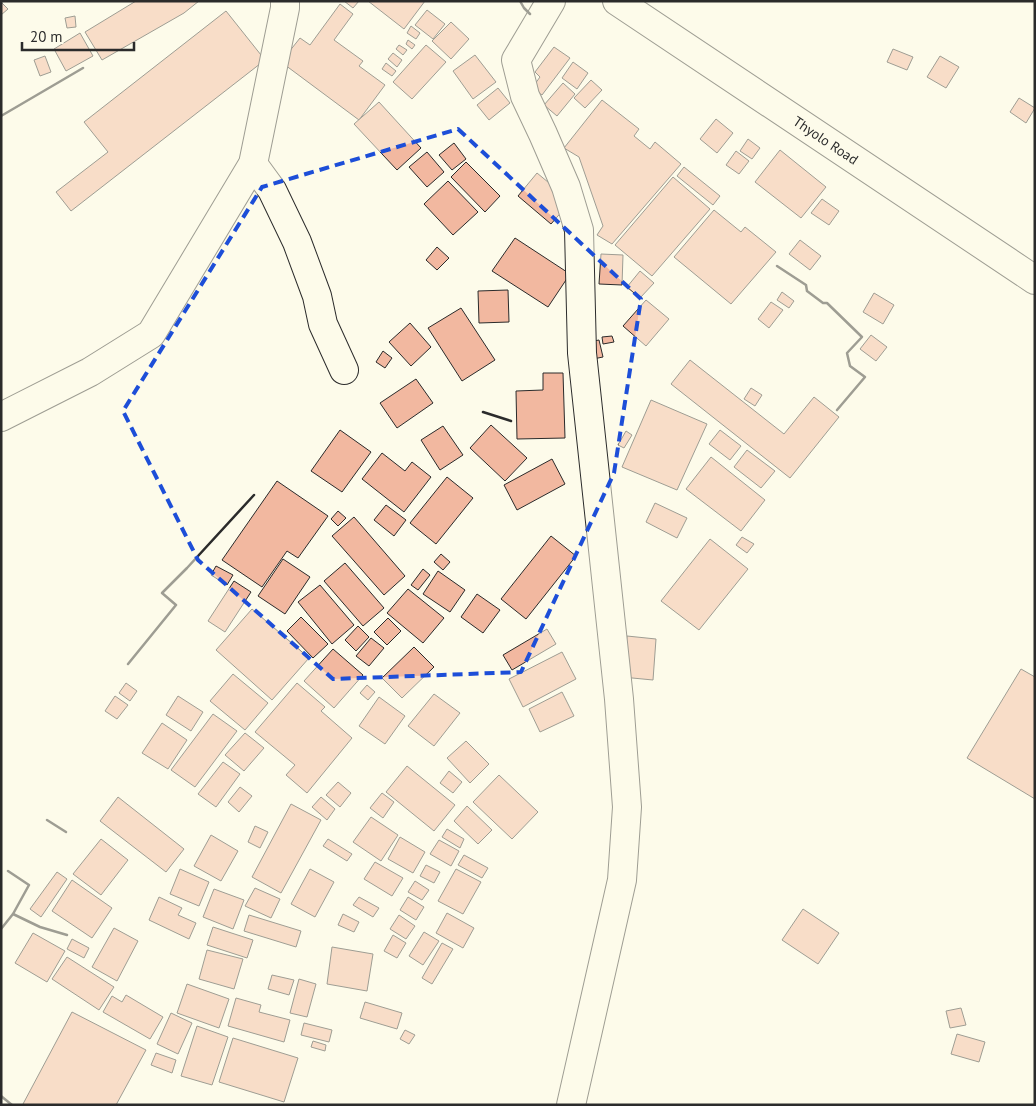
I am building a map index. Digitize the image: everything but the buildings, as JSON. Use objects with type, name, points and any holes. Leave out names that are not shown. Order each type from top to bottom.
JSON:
[{"type":"main road","points":[[1,417],[90,372],[151,334],[253,164],[285,1]]},
{"type":"main road","points":[[551,1],[516,60],[525,96],[544,134],[566,187],[579,230],[582,353],[619,699],[627,807],[622,880],[571,1105]]},
{"type":"main road","name":"Thyolo Road","points":[[617,1],[1035,280]]},
{"type":"main road","points":[[253,164],[272,190],[297,242],[317,296],[323,324],[344,370]]},
{"type":"highlighted area","points":[[458,129],[641,299],[614,473],[521,672],[333,679],[198,560],[123,411],[262,187]]},
{"type":"wall","points":[[520,1],[530,14]]},
{"type":"wall","points":[[1,116],[83,68]]},
{"type":"wall","points":[[777,266],[806,285],[807,291],[823,303],[827,303],[862,337],[847,353],[850,366],[865,377],[837,410]]},
{"type":"wall","points":[[483,412],[511,421]]},
{"type":"wall","points":[[128,664],[176,605],[162,593],[254,495]]},
{"type":"wall","points":[[47,820],[66,832]]},
{"type":"wall","points":[[1,929],[13,914],[29,885],[8,871]]},
{"type":"wall","points":[[13,914],[40,927],[67,935]]},
{"type":"wall","points":[[1,1096],[12,1105]]}]
